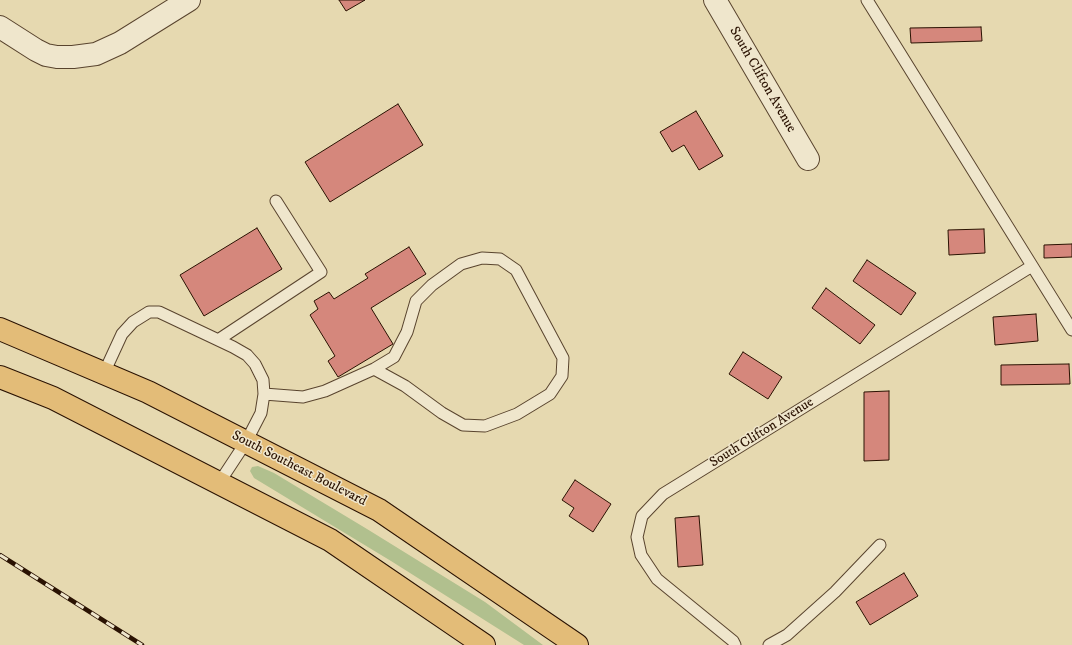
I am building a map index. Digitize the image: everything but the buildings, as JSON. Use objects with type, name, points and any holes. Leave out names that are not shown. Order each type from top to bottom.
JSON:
[{"type":"main road","name":"South Southeast Boulevard","points":[[0,329],[148,392],[380,510],[577,645]]},
{"type":"main road","points":[[0,377],[53,398],[330,540],[484,645]]},
{"type":"street","points":[[0,27],[46,55],[57,57],[96,54],[120,43],[190,0]]},
{"type":"street","name":"South Clifton Avenue","points":[[716,0],[808,159]]},
{"type":"lane","points":[[867,0],[1072,330]]},
{"type":"lane","points":[[218,340],[321,272],[276,201]]},
{"type":"lane","points":[[264,394],[303,397],[326,391],[374,369],[394,357],[406,332],[416,301],[432,285],[461,264],[482,258],[500,259],[516,270],[563,358],[562,376],[550,394],[517,414],[485,426],[463,425],[442,413],[405,386],[374,369]]},
{"type":"lane","name":"South Clifton Avenue","points":[[735,645],[733,641],[657,579],[641,555],[637,537],[642,516],[663,494],[1032,266]]},
{"type":"lane","points":[[104,373],[122,334],[133,322],[149,312],[159,312],[247,355],[255,364],[263,380],[264,394],[260,412],[246,442],[219,483]]},
{"type":"lane","points":[[769,645],[787,635],[835,592],[880,545]]},
{"type":"green space","points":[[258,466],[274,473],[485,602],[543,645],[524,645],[391,561],[254,478],[250,471],[252,467]]},
{"type":"railway","points":[[0,555],[142,645]]}]
